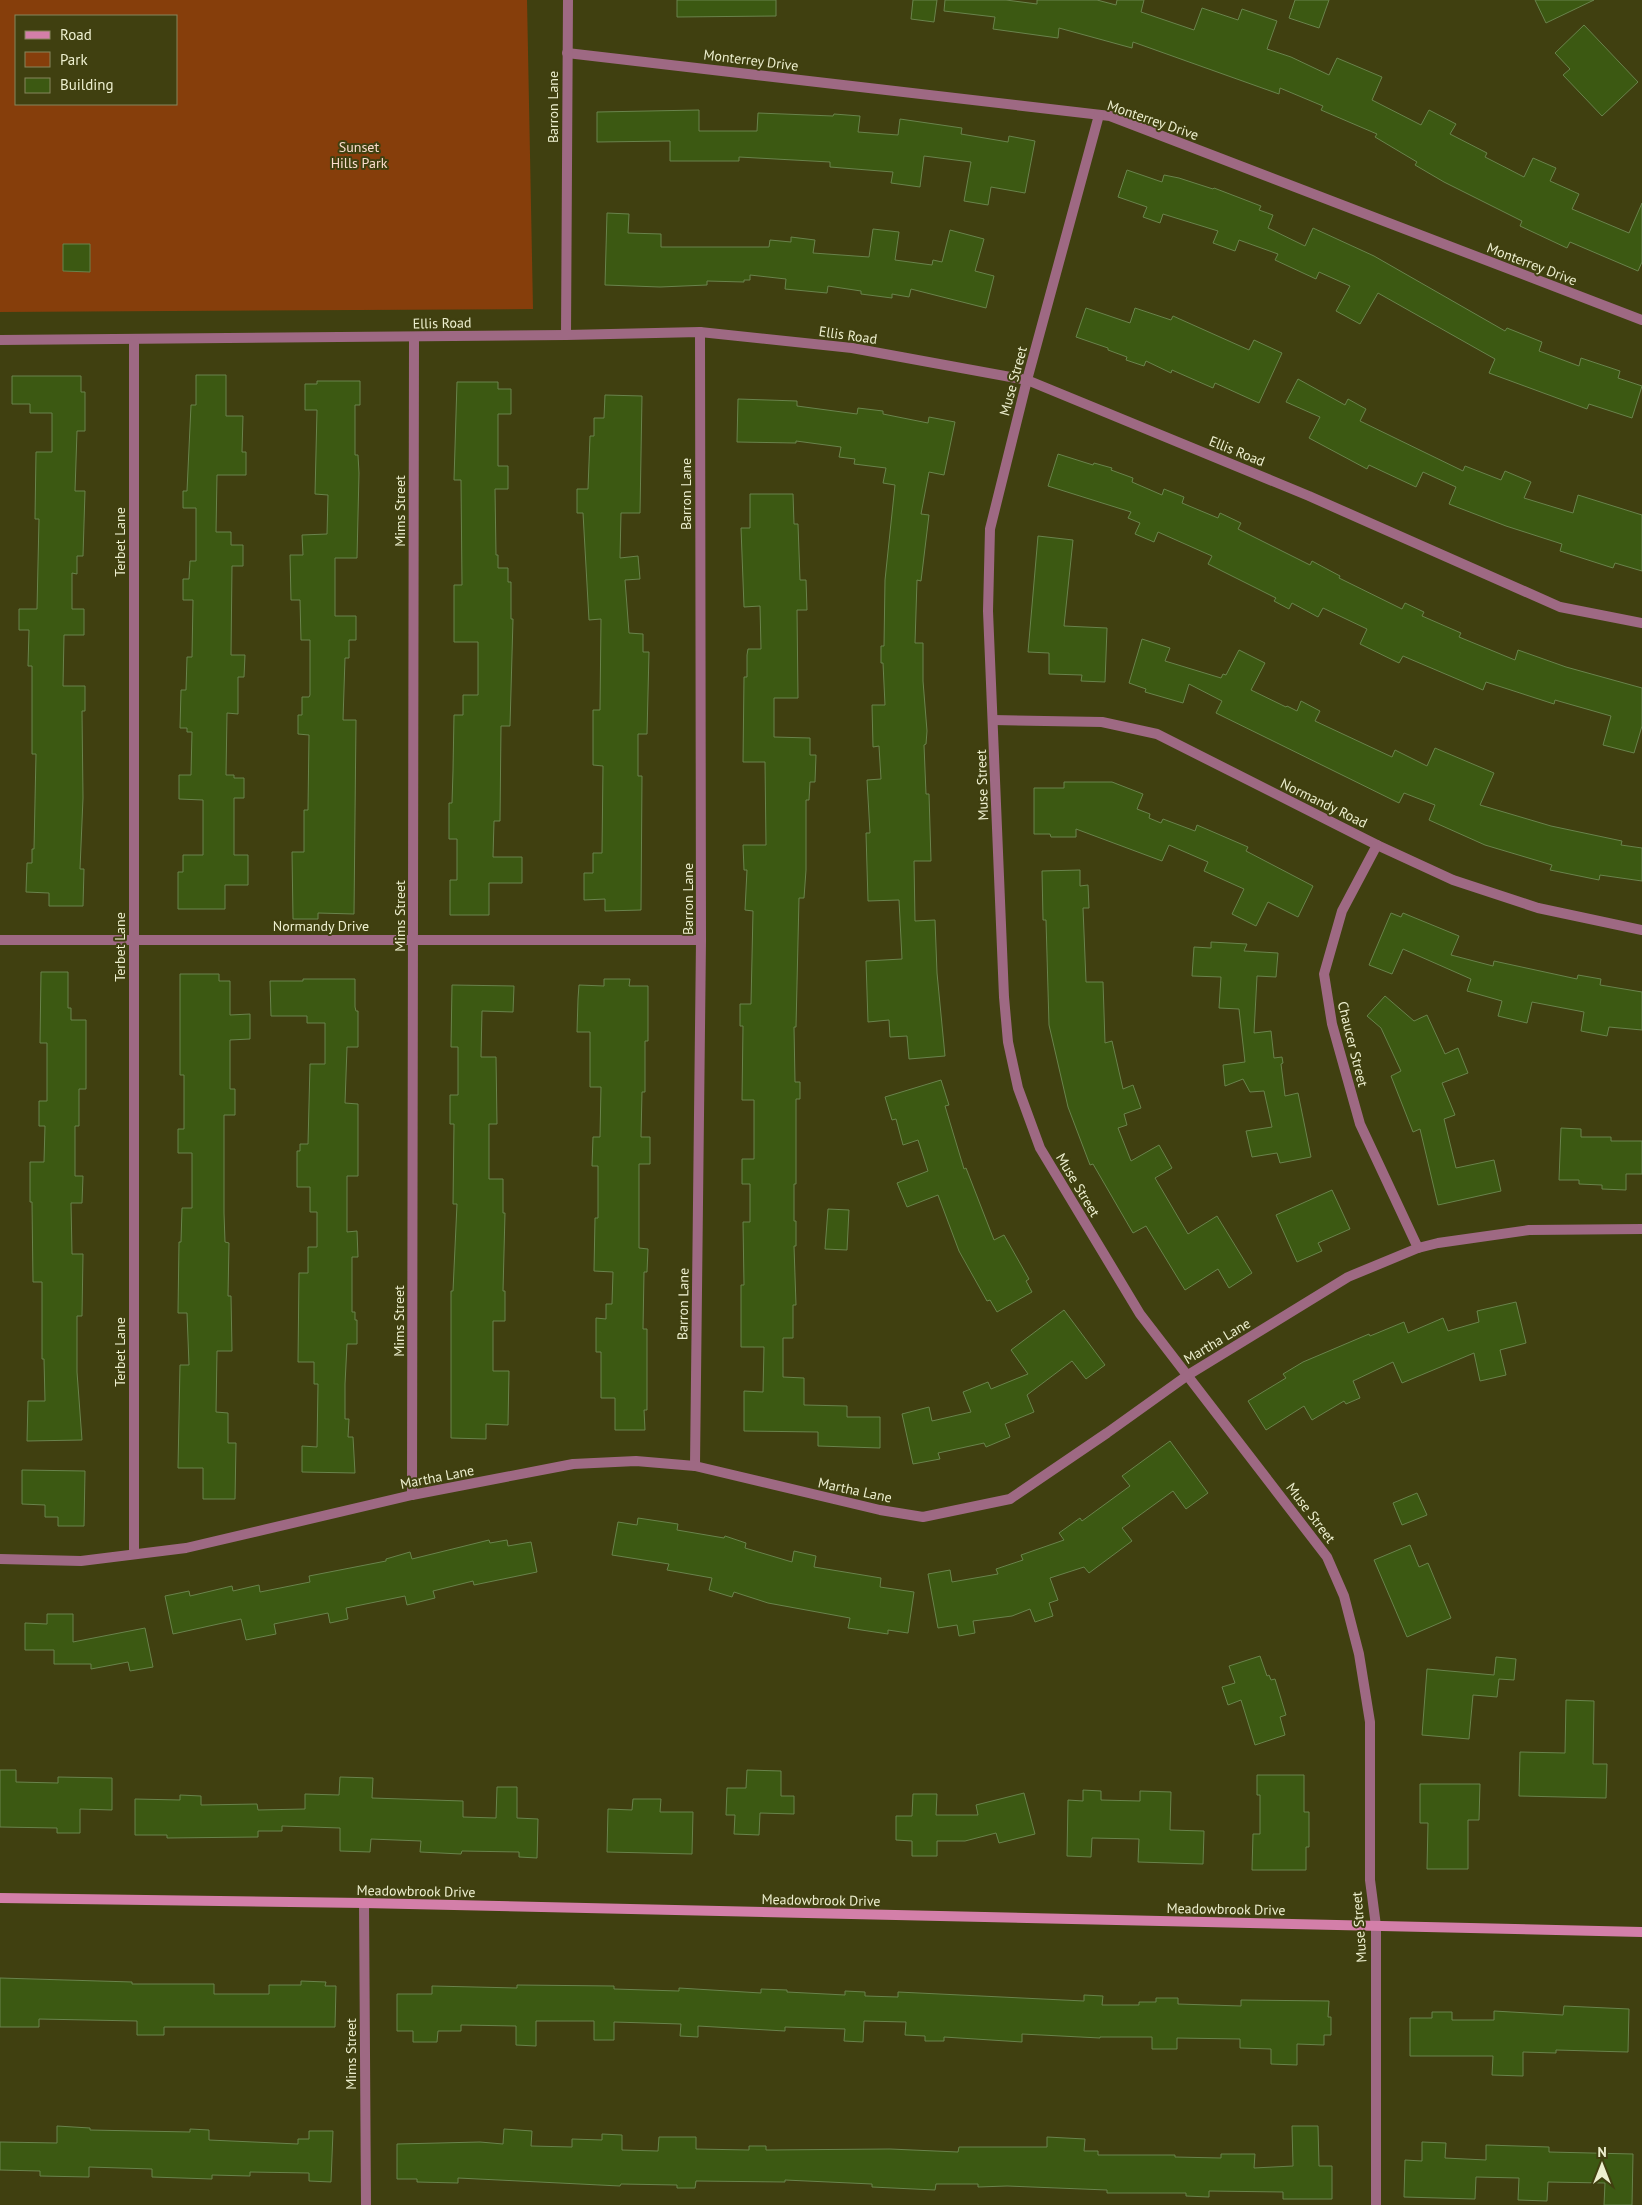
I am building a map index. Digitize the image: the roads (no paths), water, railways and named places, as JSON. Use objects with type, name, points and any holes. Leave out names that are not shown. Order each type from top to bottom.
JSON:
[{"type":"main road","name":"Meadowbrook Drive","points":[[0,1898],[364,1903],[1642,1932]]},
{"type":"street","name":"Barron Lane","points":[[566,335],[568,0]]},
{"type":"street","name":"Monterrey Drive","points":[[568,53],[1110,116],[1642,320]]},
{"type":"street","name":"Muse Street","points":[[1099,115],[990,529],[988,611],[1004,997],[1008,1042],[1018,1088],[1040,1148],[1140,1314],[1327,1558],[1344,1596],[1359,1654],[1370,1722],[1370,1880],[1376,1926],[1376,2205]]},
{"type":"street","name":"Barron Lane","points":[[695,1466],[701,940],[700,332]]},
{"type":"street","name":"Ellis Road","points":[[0,340],[134,340],[700,332],[852,348],[1028,380],[1309,496],[1560,607],[1642,623]]},
{"type":"street","name":"Mims Street","points":[[412,1495],[414,336]]},
{"type":"street","name":"Terbet Lane","points":[[134,340],[134,1554]]},
{"type":"street","name":"Normandy Road","points":[[993,720],[1102,722],[1157,734],[1377,845],[1453,880],[1538,908],[1642,930]]},
{"type":"street","name":"Chaucer Street","points":[[1377,845],[1342,911],[1324,974],[1332,1024],[1360,1124],[1418,1248]]},
{"type":"street","name":"Normandy Drive","points":[[0,940],[701,940]]},
{"type":"street","name":"Martha Lane","points":[[0,1559],[81,1561],[186,1548],[412,1495],[573,1464],[636,1461],[695,1466],[880,1510],[923,1516],[1010,1499],[1107,1434],[1188,1375],[1348,1277],[1418,1248],[1438,1242],[1529,1230],[1642,1230]]},
{"type":"street","name":"Mims Street","points":[[364,1903],[366,2205]]},
{"type":"park label","name":"Sunset Hills Park","points":[[359,156]]}]
